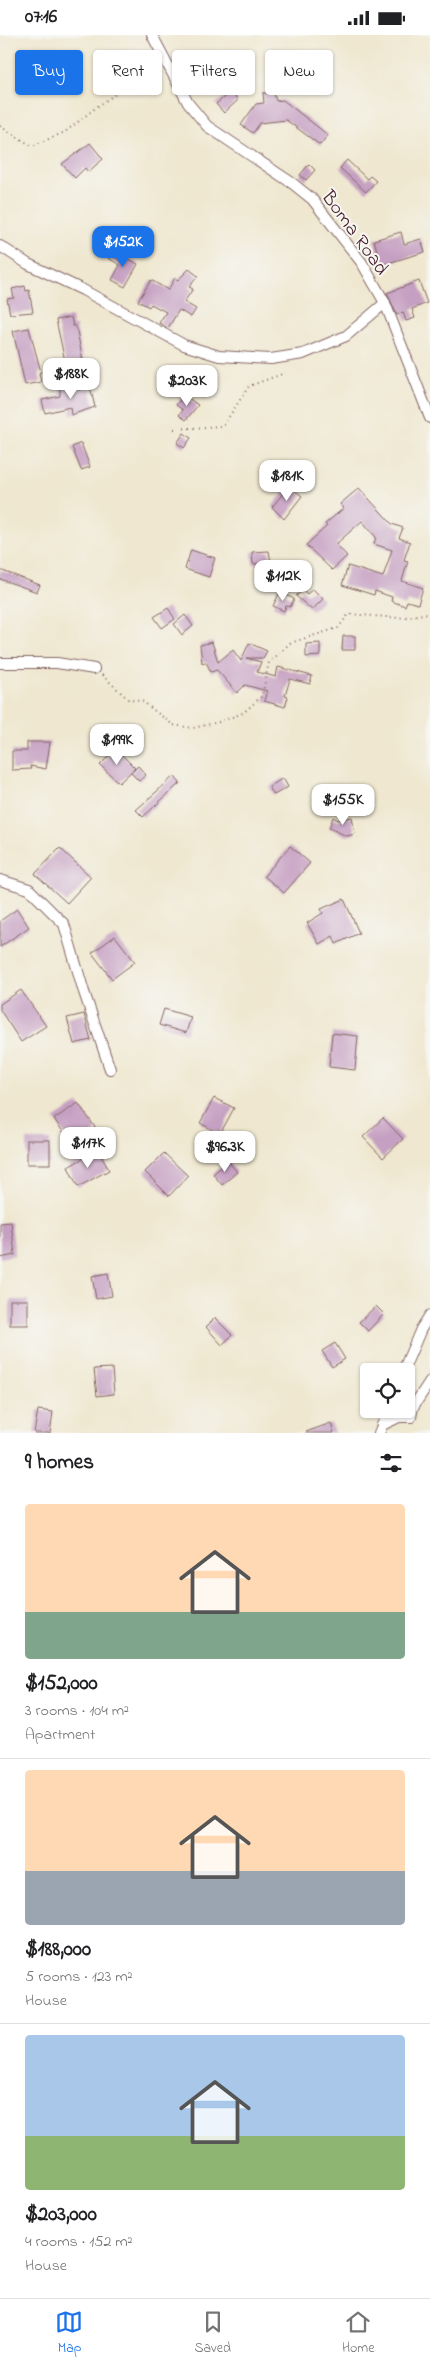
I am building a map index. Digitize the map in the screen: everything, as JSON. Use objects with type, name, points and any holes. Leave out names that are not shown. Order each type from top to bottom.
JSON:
[{"type":"street","name":"Boma Road","points":[[152,35],[188,103],[207,126],[292,183],[312,199],[362,263],[385,303],[430,418]]},
{"type":"street","points":[[0,247],[28,264],[82,289],[184,345],[219,356],[271,359],[303,354],[346,336],[385,303]]},
{"type":"street","points":[[0,663],[58,663],[94,669]]},
{"type":"street","points":[[0,880],[29,889],[64,924],[110,1069]]},
{"type":"street","points":[[406,1363],[421,1329],[430,1315]]},
{"type":"street","points":[[381,1429],[399,1417],[411,1417],[413,1407],[430,1381]]},
{"type":"path","points":[[0,126],[32,145],[65,132],[114,95]]},
{"type":"path","points":[[174,429],[222,426],[249,386],[285,373]]},
{"type":"path","points":[[94,669],[129,700],[142,701],[173,725],[193,728],[219,722],[243,713],[262,696],[269,662],[290,643],[338,628],[349,614],[399,619],[430,613]]},
{"type":"building","points":[[263,93],[265,95],[274,95],[276,101],[283,100],[328,135],[320,145],[286,120],[260,123],[253,133],[241,125],[256,104],[264,103]]},
{"type":"building","points":[[226,95],[233,95],[238,100],[224,113],[216,104]]},
{"type":"building","points":[[90,143],[103,159],[88,172],[85,168],[75,178],[62,164]]},
{"type":"building","points":[[347,160],[367,179],[370,176],[376,181],[366,192],[340,168]]},
{"type":"building","points":[[309,164],[315,170],[306,180],[300,175]]},
{"type":"building","points":[[401,232],[404,244],[421,239],[425,252],[381,265],[374,240]]},
{"type":"building","points":[[112,250],[138,264],[125,287],[112,280],[120,265],[108,258]]},
{"type":"building","points":[[189,269],[198,276],[189,287],[193,289],[184,302],[196,309],[191,317],[179,310],[168,328],[159,323],[166,312],[151,304],[149,307],[138,301],[151,280],[168,290],[175,278],[178,280]]},
{"type":"building","points":[[419,281],[427,303],[412,309],[415,318],[406,321],[403,312],[397,315],[387,293]]},
{"type":"building","points":[[25,286],[26,291],[29,290],[33,312],[10,314],[7,299],[14,298],[12,289]]},
{"type":"building","points":[[71,317],[73,326],[76,326],[85,371],[68,375],[56,320]]},
{"type":"building","points":[[29,328],[41,372],[39,373],[41,382],[25,385],[13,331]]},
{"type":"building","points":[[77,383],[78,390],[90,387],[95,407],[71,415],[70,407],[45,413],[42,400],[60,396],[60,387]]},
{"type":"building","points":[[184,395],[198,405],[186,420],[179,415],[183,410],[176,405]]},
{"type":"building","points":[[184,433],[191,438],[184,448],[177,443]]},
{"type":"building","points":[[81,443],[90,467],[81,470],[72,447]]},
{"type":"building","points":[[289,486],[302,496],[284,519],[272,507]]},
{"type":"building","points":[[359,488],[392,524],[403,528],[399,538],[410,542],[404,560],[408,561],[402,581],[423,588],[418,604],[407,601],[405,606],[391,601],[392,597],[375,591],[374,595],[342,585],[348,566],[383,577],[392,550],[374,544],[376,537],[362,521],[336,544],[347,556],[332,570],[306,545],[327,526],[325,524],[344,508],[340,504]]},
{"type":"building","points":[[191,550],[215,558],[209,577],[185,569]]},
{"type":"building","points":[[269,551],[271,563],[253,564],[252,552]]},
{"type":"building","points":[[0,570],[40,585],[37,592],[0,579]]},
{"type":"building","points":[[313,589],[323,599],[312,610],[296,596],[303,590],[307,594]]},
{"type":"building","points":[[280,592],[294,599],[290,607],[286,606],[284,611],[273,606]]},
{"type":"building","points":[[168,608],[175,619],[162,628],[154,617]]},
{"type":"building","points":[[185,615],[193,626],[182,635],[174,624]]},
{"type":"building","points":[[343,636],[355,636],[355,650],[342,650]]},
{"type":"building","points":[[212,642],[218,662],[233,650],[241,661],[249,643],[267,651],[263,658],[246,658],[261,662],[257,672],[276,677],[278,667],[312,676],[310,684],[290,679],[285,696],[288,697],[285,707],[264,701],[267,691],[245,685],[237,693],[217,670],[211,672],[206,662],[202,663],[200,645]]},
{"type":"building","points":[[320,643],[320,656],[306,657],[306,644]]},
{"type":"building","points":[[27,742],[50,742],[46,769],[30,766],[31,769],[12,770],[12,751],[27,751]]},
{"type":"building","points":[[116,749],[135,768],[119,783],[100,765]]},
{"type":"building","points":[[138,766],[146,775],[139,781],[131,773]]},
{"type":"building","points":[[174,776],[180,783],[143,817],[136,810]]},
{"type":"building","points":[[283,778],[288,787],[274,795],[269,787]]},
{"type":"building","points":[[333,817],[338,820],[352,817],[355,834],[347,836],[329,828]]},
{"type":"building","points":[[290,846],[310,863],[284,893],[264,876]]},
{"type":"building","points":[[60,848],[91,877],[67,903],[35,874]]},
{"type":"building","points":[[344,899],[359,933],[336,944],[333,936],[319,944],[307,923],[323,913],[321,909]]},
{"type":"building","points":[[17,909],[29,927],[0,947],[0,921]]},
{"type":"building","points":[[115,936],[135,962],[112,979],[92,953]]},
{"type":"building","points":[[21,990],[46,1026],[21,1042],[0,1010],[0,1004]]},
{"type":"building","points":[[164,1009],[191,1017],[186,1033],[159,1025]]},
{"type":"building","points":[[84,1014],[91,1040],[74,1044],[67,1018]]},
{"type":"building","points":[[332,1033],[358,1036],[355,1070],[329,1067]]},
{"type":"building","points":[[214,1098],[234,1108],[220,1134],[200,1123]]},
{"type":"building","points":[[78,1103],[97,1130],[74,1147],[54,1119]]},
{"type":"building","points":[[383,1118],[403,1139],[383,1158],[363,1137]]},
{"type":"building","points":[[27,1140],[50,1140],[50,1164],[27,1164]]},
{"type":"building","points":[[98,1150],[109,1170],[78,1187],[68,1167]]},
{"type":"building","points":[[164,1153],[188,1176],[169,1196],[145,1172]]},
{"type":"building","points":[[228,1161],[237,1172],[222,1185],[213,1174]]},
{"type":"building","points":[[11,1222],[15,1255],[0,1258],[0,1223]]},
{"type":"building","points":[[108,1273],[112,1296],[96,1299],[92,1276]]},
{"type":"building","points":[[10,1300],[28,1300],[28,1325],[10,1325]]},
{"type":"building","points":[[376,1306],[384,1314],[368,1331],[359,1322]]},
{"type":"building","points":[[215,1318],[232,1335],[222,1345],[206,1327]]},
{"type":"building","points":[[335,1343],[345,1359],[332,1367],[322,1351]]},
{"type":"building","points":[[112,1368],[114,1394],[97,1396],[94,1369]]},
{"type":"building","points":[[38,1410],[53,1412],[50,1433],[34,1433]]},
{"type":"building","points":[[331,1423],[334,1433],[306,1433],[306,1432]]}]
